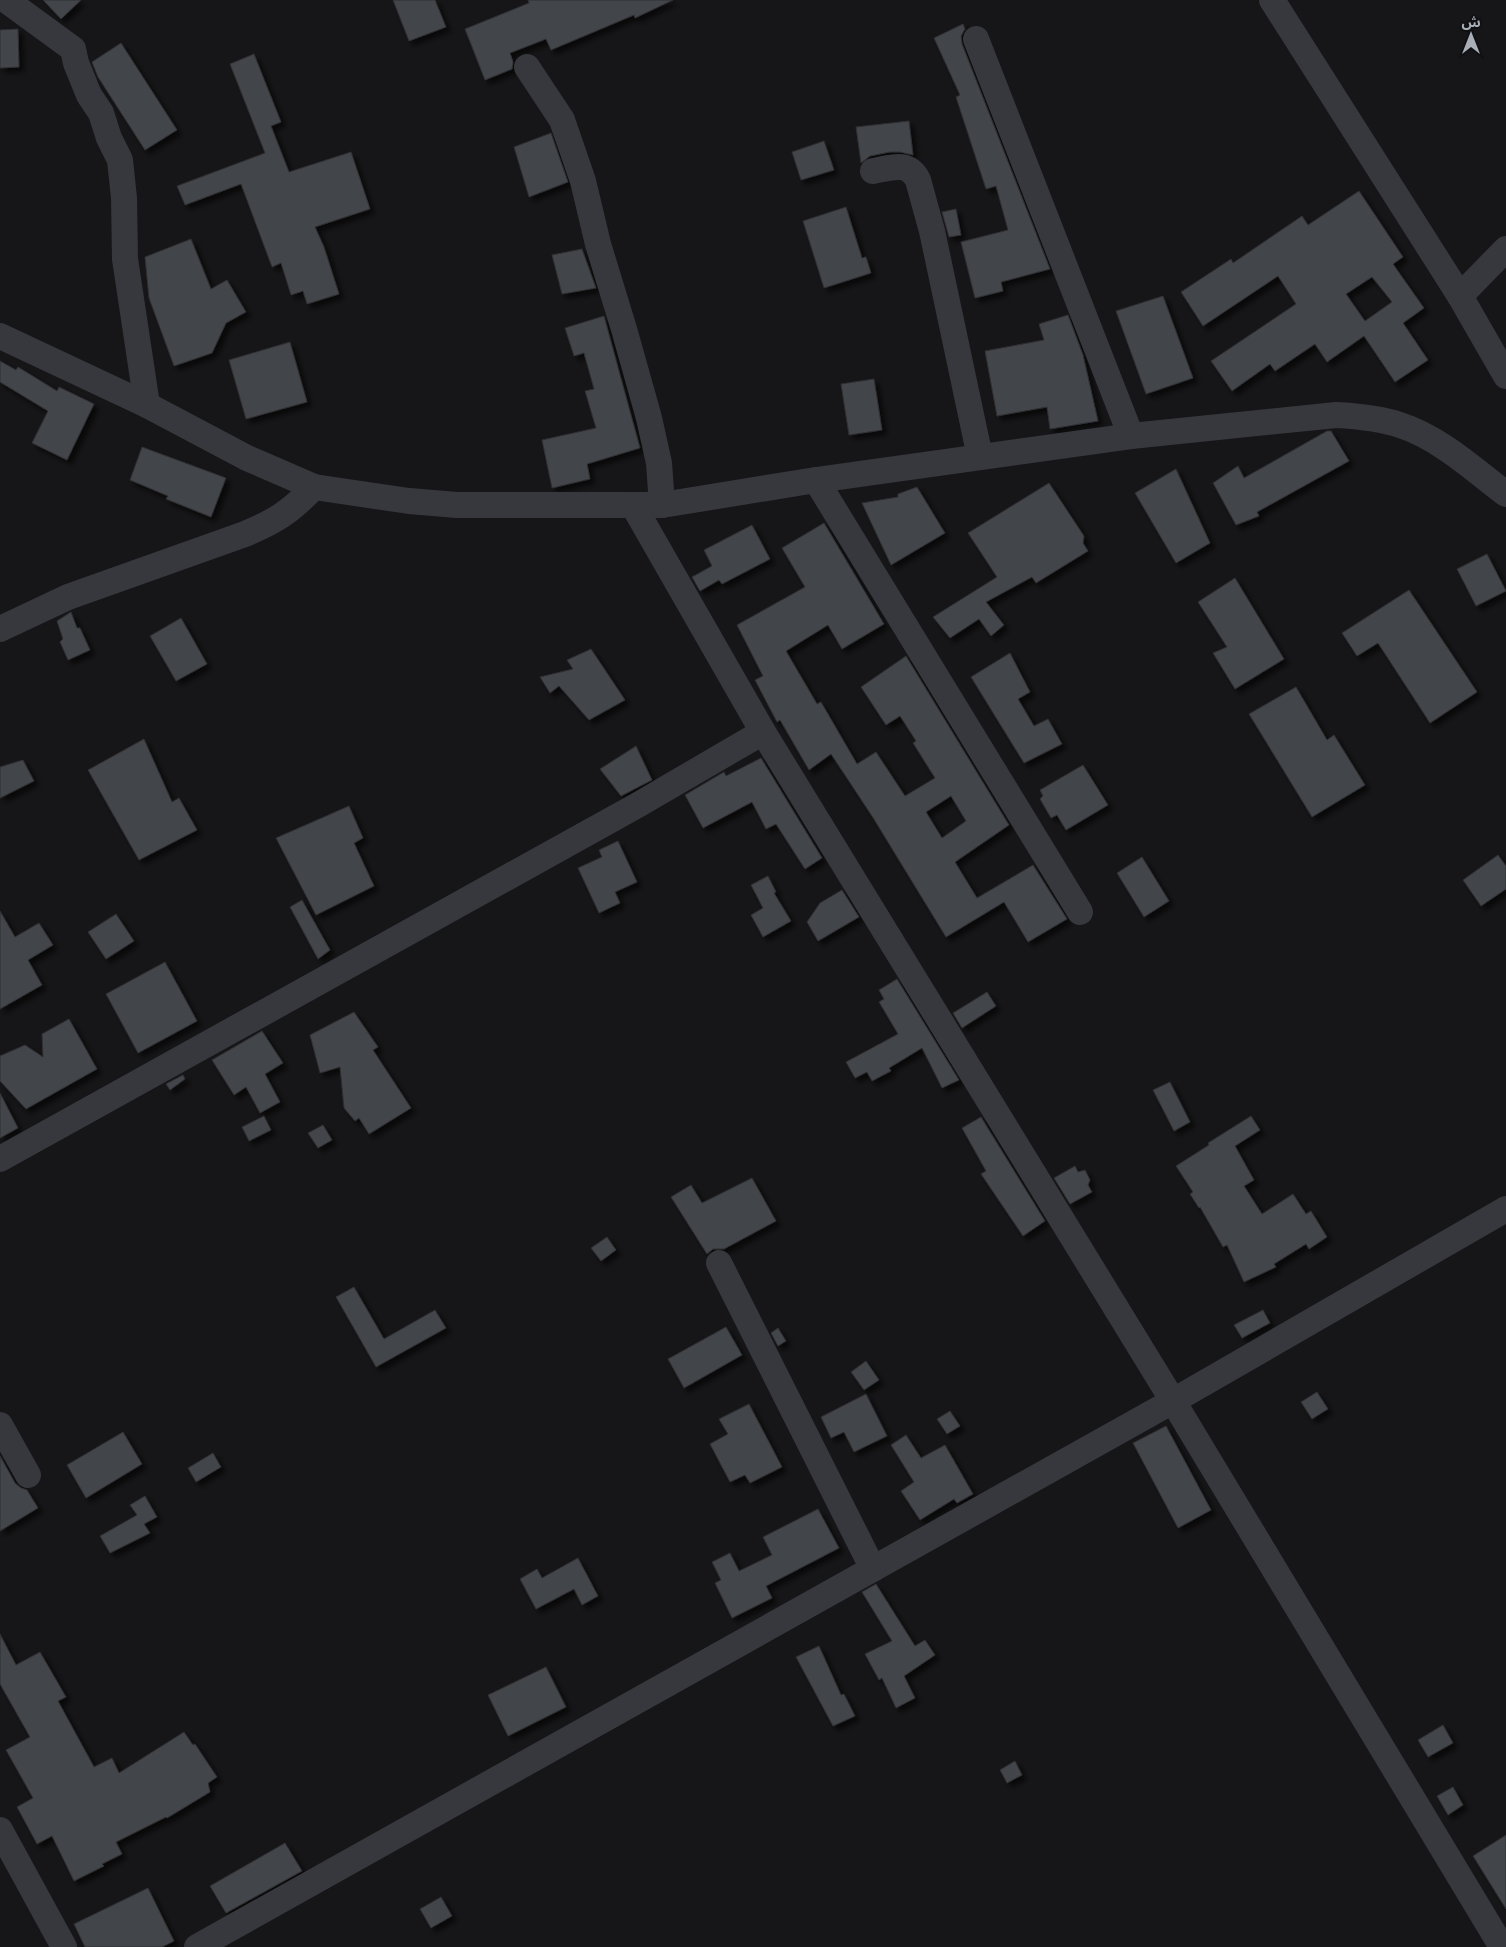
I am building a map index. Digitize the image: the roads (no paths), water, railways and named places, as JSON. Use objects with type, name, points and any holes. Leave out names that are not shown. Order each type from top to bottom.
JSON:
[{"type":"street","points":[[6,0],[73,49],[76,63],[89,94],[101,113],[109,138],[120,160],[124,198],[124,259],[147,405]]},
{"type":"street","points":[[1272,0],[1460,296],[1506,376]]},
{"type":"street","points":[[976,39],[1131,436]]},
{"type":"street","points":[[527,67],[562,120],[583,181],[598,244],[649,418],[659,463],[662,505]]},
{"type":"street","points":[[873,171],[901,167],[909,168],[914,172],[918,180],[932,231],[980,457]]},
{"type":"street","points":[[1460,296],[1506,249]]},
{"type":"street","points":[[0,336],[147,405],[247,458],[314,487],[400,500],[457,505],[662,505],[816,480],[1131,436],[1297,417],[1336,415],[1369,418],[1400,424],[1429,437],[1506,494]]},
{"type":"street","points":[[816,480],[1080,912]]},
{"type":"street","points":[[0,629],[68,597],[245,534],[272,522],[289,512],[314,487]]},
{"type":"street","points":[[634,505],[763,732],[1173,1401],[1502,1947]]},
{"type":"street","points":[[0,1159],[636,806],[763,732]]},
{"type":"street","points":[[197,1947],[1173,1401],[1506,1209]]},
{"type":"street","points":[[719,1264],[873,1570]]},
{"type":"street","points":[[0,1425],[28,1475]]},
{"type":"street","points":[[0,1830],[64,1947]]}]
